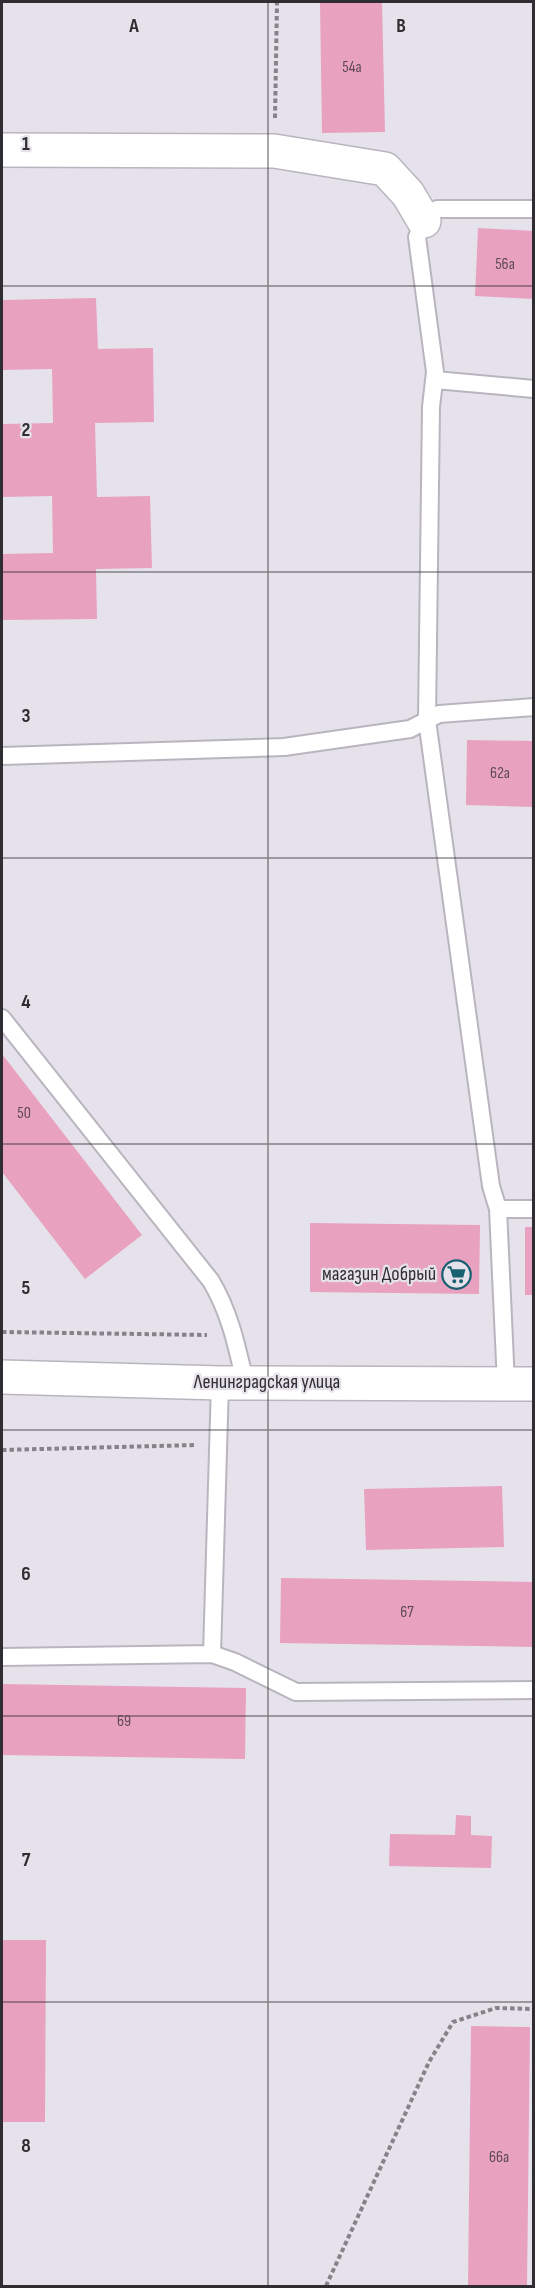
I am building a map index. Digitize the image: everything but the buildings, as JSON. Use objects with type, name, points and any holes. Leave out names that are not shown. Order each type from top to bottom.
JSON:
[{"type":"street","points":[[2,150],[274,151],[385,170],[408,194],[424,221]]},
{"type":"street","name":"Ленинградская улица","points":[[2,1377],[233,1382],[520,1384]]},
{"type":"lane","points":[[520,1384],[498,1209],[491,1186],[427,720],[431,418],[435,380],[417,237],[424,221],[437,209],[534,209]]},
{"type":"lane","points":[[435,380],[534,389]]},
{"type":"lane","points":[[2,756],[284,747],[410,729],[439,714],[534,707]]},
{"type":"lane","points":[[2,1018],[212,1281],[222,1299],[235,1335],[233,1382],[218,1444],[212,1654]]},
{"type":"lane","points":[[498,1209],[534,1209]]},
{"type":"lane","points":[[2,1657],[212,1654],[235,1662],[296,1692],[534,1690]]},
{"type":"path","points":[[274,151],[277,2]]},
{"type":"path","points":[[2,1332],[235,1335]]},
{"type":"path","points":[[2,1450],[218,1444]]},
{"type":"path","points":[[326,2286],[429,2062],[453,2022],[495,2008],[534,2009]]},
{"type":"place","name":"магазин Добрый","points":[[457,1274]]}]
